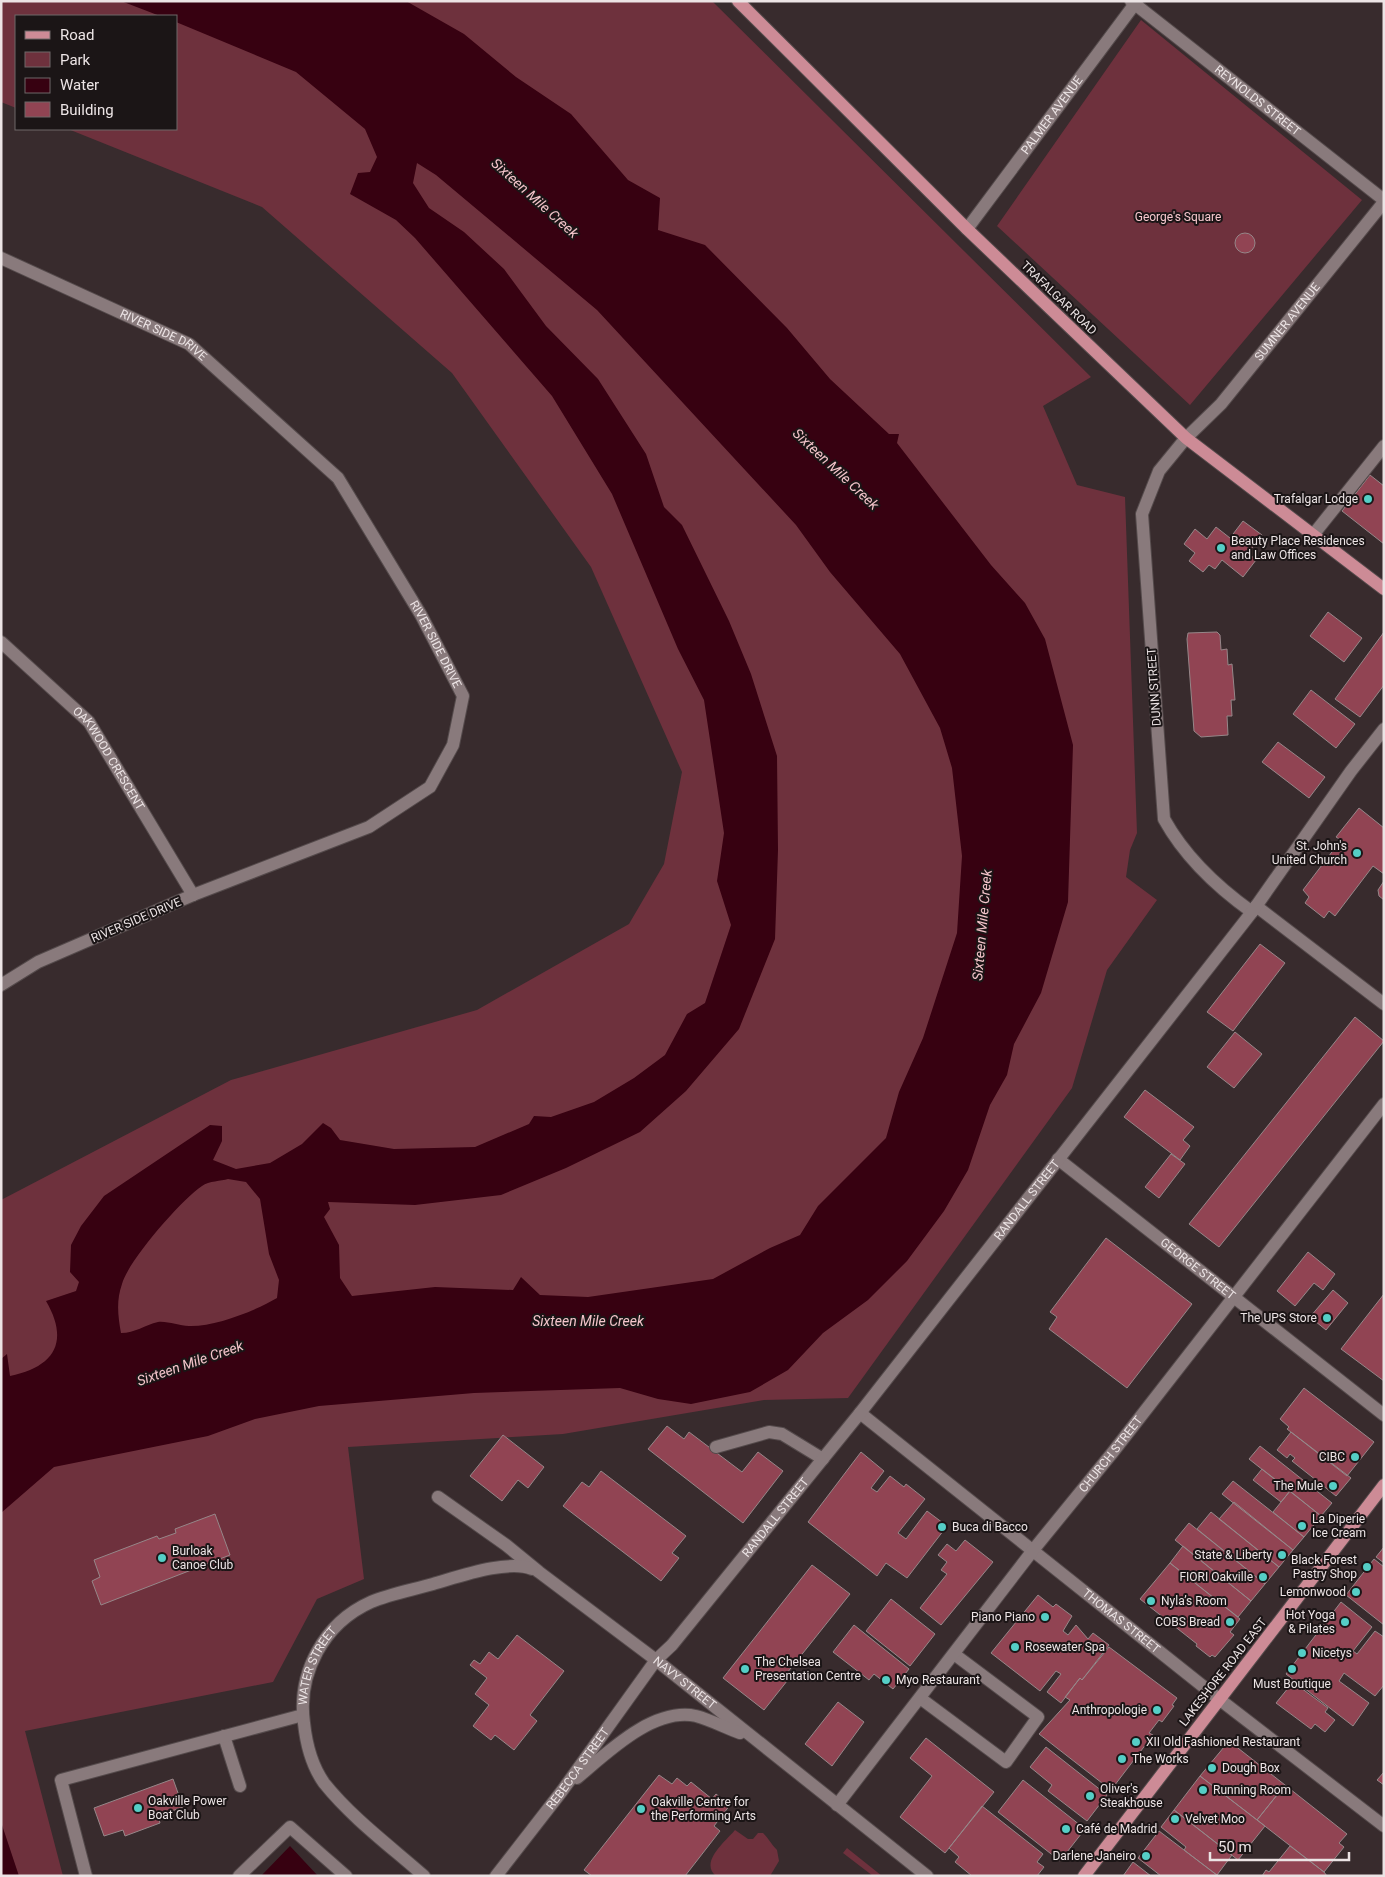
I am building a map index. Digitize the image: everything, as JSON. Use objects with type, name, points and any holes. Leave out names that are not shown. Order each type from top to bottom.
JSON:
[{"type":"main road","name":"TRAFALGAR ROAD","points":[[738,1],[967,229],[1186,438],[1384,589]]},
{"type":"main road","name":"LAKESHORE ROAD EAST","points":[[1084,1876],[1384,1485]]},
{"type":"street","name":"PALMER AVENUE","points":[[967,229],[1134,2]]},
{"type":"street","name":"REYNOLDS STREET","points":[[1134,2],[1384,201]]},
{"type":"street","name":"SUMNER AVENUE","points":[[1186,438],[1221,404],[1384,201]]},
{"type":"street","name":"RIVER SIDE DRIVE","points":[[1,258],[189,344],[338,478],[421,615],[463,696],[453,745],[430,787],[369,827],[193,895],[38,962],[1,985]]},
{"type":"street","name":"DUNN STREET","points":[[1186,438],[1159,471],[1142,514],[1164,819],[1175,838],[1204,872],[1232,898],[1254,909],[1384,1004]]},
{"type":"street","points":[[1313,535],[1384,446]]},
{"type":"street","name":"OAKWOOD CRESCENT","points":[[1,642],[88,722],[193,895]]},
{"type":"street","name":"RANDALL STREET","points":[[656,1660],[672,1645],[860,1413],[1254,909],[1351,771],[1384,729]]},
{"type":"street","name":"CHURCH STREET","points":[[837,1806],[1034,1549],[1384,1104]]},
{"type":"street","name":"GEORGE STREET","points":[[1058,1159],[1384,1415]]},
{"type":"street","name":"THOMAS STREET","points":[[860,1413],[1384,1826]]},
{"type":"street","points":[[716,1447],[769,1432],[782,1434],[823,1459]]},
{"type":"street","name":"NAVY STREET","points":[[438,1497],[506,1545],[656,1660],[927,1876]]},
{"type":"street","name":"WATER STREET","points":[[424,1876],[350,1812],[323,1781],[307,1744],[303,1715],[306,1674],[316,1651],[335,1629],[353,1613],[371,1602],[450,1579],[502,1567],[523,1565],[539,1572]]},
{"type":"street","points":[[920,1698],[1006,1762],[1038,1717],[954,1654]]},
{"type":"street","name":"REBECCA STREET","points":[[496,1876],[562,1791],[656,1660]]},
{"type":"street","points":[[86,1876],[61,1780],[303,1715]]},
{"type":"street","points":[[562,1791],[633,1733],[679,1715],[696,1716],[752,1738]]},
{"type":"street","points":[[224,1736],[240,1786]]},
{"type":"street","points":[[239,1876],[290,1827],[346,1876]]},
{"type":"green space","points":[[1,1],[712,1],[1091,377],[1043,406],[1077,485],[1125,497],[1137,833],[1130,850],[1126,877],[1157,900],[1107,970],[1072,1088],[848,1398],[764,1400],[563,1434],[348,1447],[364,1579],[317,1599],[273,1682],[25,1731],[63,1876],[1,1876],[1,1200],[231,1080],[477,1010],[629,924],[664,864],[682,772],[591,567],[452,373],[262,207],[70,130],[178,130],[178,15],[15,15],[15,108],[1,102]]},
{"type":"green space","name":"George's Square","points":[[1141,20],[1362,200],[1190,405],[997,226]]},
{"type":"green space","points":[[735,1830],[748,1839],[753,1839],[758,1833],[763,1833],[777,1850],[779,1861],[770,1876],[716,1876],[712,1870],[712,1858]]},
{"type":"green space","points":[[847,1848],[882,1876],[873,1876],[843,1853]]},
{"type":"water","name":"Sixteen Mile Creek","points":[[121,1],[406,1],[464,34],[516,77],[571,114],[628,180],[660,198],[658,230],[705,245],[787,328],[830,379],[889,434],[899,434],[897,443],[991,565],[1025,603],[1045,639],[1073,745],[1068,902],[1041,993],[1014,1044],[1007,1075],[990,1105],[968,1170],[944,1211],[907,1261],[868,1300],[823,1333],[788,1370],[750,1392],[691,1404],[658,1399],[620,1388],[474,1393],[319,1406],[255,1419],[208,1436],[54,1467],[1,1513],[1,1359],[7,1354],[10,1376],[38,1366],[54,1350],[57,1340],[57,1329],[46,1301],[76,1291],[79,1282],[70,1272],[71,1245],[81,1226],[104,1196],[210,1125],[222,1126],[222,1141],[213,1160],[236,1169],[270,1163],[302,1144],[323,1123],[331,1128],[340,1140],[394,1149],[475,1147],[529,1124],[534,1116],[551,1117],[594,1102],[634,1078],[665,1055],[687,1014],[705,1003],[731,925],[717,881],[724,833],[704,700],[678,649],[612,494],[552,396],[415,238],[396,220],[350,194],[358,173],[370,172],[377,157],[365,129],[296,72],[178,23],[178,15],[157,15]],"holes":[[[417,163],[436,175],[597,310],[796,525],[830,572],[900,654],[940,728],[952,768],[962,856],[957,933],[923,1038],[899,1092],[886,1138],[818,1206],[800,1235],[770,1248],[713,1279],[588,1297],[540,1295],[521,1277],[513,1290],[435,1287],[352,1296],[340,1278],[339,1245],[324,1217],[330,1209],[328,1202],[415,1205],[501,1195],[566,1168],[640,1132],[686,1091],[739,1029],[775,939],[778,850],[777,756],[751,674],[729,621],[682,525],[664,507],[646,454],[598,379],[546,326],[504,269],[464,232],[429,208],[413,183]],[[228,1179],[246,1182],[260,1199],[269,1254],[279,1280],[277,1298],[246,1313],[210,1324],[189,1326],[158,1322],[131,1332],[121,1333],[118,1302],[122,1284],[134,1261],[157,1231],[193,1193],[205,1184]]]},
{"type":"water","points":[[1,1822],[19,1876],[1,1876]]},
{"type":"water","points":[[290,1846],[318,1876],[261,1876]]},
{"type":"building","points":[[1245,233],[1252,236],[1255,243],[1252,250],[1245,253],[1238,250],[1235,243],[1238,236]]},
{"type":"building","name":"Trafalgar Lodge","points":[[1370,475],[1384,486],[1384,544],[1342,511]]},
{"type":"building","name":"Beauty Place Residences and Law Offices","points":[[1243,521],[1262,535],[1248,553],[1256,560],[1243,577],[1222,560],[1215,569],[1209,565],[1203,572],[1189,561],[1195,553],[1184,544],[1195,529],[1207,539],[1216,527],[1230,538]]},
{"type":"building","points":[[1328,612],[1362,638],[1344,662],[1310,636]]},
{"type":"building","points":[[1217,632],[1220,635],[1221,650],[1227,649],[1228,665],[1232,664],[1235,700],[1231,700],[1232,716],[1227,716],[1228,735],[1201,737],[1194,731],[1187,639],[1188,633]]},
{"type":"building","points":[[1384,632],[1384,685],[1360,717],[1335,699]]},
{"type":"building","points":[[1311,690],[1355,724],[1336,748],[1293,714]]},
{"type":"building","points":[[1278,742],[1325,777],[1309,798],[1262,762]]},
{"type":"building","name":"St. John's United Church","points":[[1359,808],[1384,828],[1384,874],[1373,866],[1335,916],[1329,911],[1324,918],[1305,903],[1309,897],[1303,890],[1341,840],[1336,837]]},
{"type":"building","points":[[1384,881],[1384,900],[1379,896],[1378,890]]},
{"type":"building","points":[[1260,944],[1285,963],[1233,1031],[1207,1012]]},
{"type":"building","points":[[1355,1017],[1384,1041],[1219,1247],[1189,1224]]},
{"type":"building","points":[[1235,1032],[1262,1054],[1234,1088],[1207,1067]]},
{"type":"building","points":[[1145,1090],[1194,1127],[1183,1140],[1190,1146],[1180,1160],[1124,1117]]},
{"type":"building","points":[[1171,1154],[1185,1164],[1159,1198],[1145,1187]]},
{"type":"building","points":[[1106,1238],[1192,1304],[1127,1388],[1049,1329],[1057,1317],[1050,1312]]},
{"type":"building","points":[[1308,1252],[1335,1274],[1323,1290],[1314,1283],[1295,1306],[1277,1291]]},
{"type":"building","points":[[1333,1290],[1348,1303],[1326,1330],[1310,1317]]},
{"type":"building","points":[[1384,1294],[1384,1381],[1341,1349]]},
{"type":"building","points":[[1304,1388],[1374,1442],[1347,1476],[1287,1429],[1289,1427],[1280,1419]]},
{"type":"building","points":[[667,1426],[684,1439],[689,1432],[742,1472],[758,1452],[783,1471],[743,1523],[648,1449]]},
{"type":"building","points":[[1291,1432],[1351,1478],[1336,1496],[1292,1461],[1295,1458],[1290,1454],[1287,1458],[1277,1450]]},
{"type":"building","points":[[503,1435],[544,1467],[528,1488],[518,1480],[502,1501],[470,1476]]},
{"type":"building","points":[[1260,1446],[1332,1503],[1321,1516],[1249,1459]]},
{"type":"building","points":[[861,1452],[884,1471],[871,1488],[877,1492],[890,1476],[904,1487],[906,1484],[925,1499],[898,1533],[906,1539],[927,1511],[947,1526],[907,1578],[886,1563],[877,1576],[808,1522]]},
{"type":"building","points":[[1262,1469],[1290,1491],[1281,1502],[1253,1480]]},
{"type":"building","points":[[601,1471],[686,1536],[672,1553],[679,1558],[661,1581],[563,1506],[582,1482],[589,1487]]},
{"type":"building","points":[[1233,1481],[1304,1537],[1293,1550],[1222,1494]]},
{"type":"building","points":[[1290,1491],[1321,1516],[1304,1537],[1273,1512]]},
{"type":"building","points":[[1234,1502],[1293,1550],[1279,1567],[1219,1519]]},
{"type":"building","points":[[1211,1512],[1279,1567],[1265,1584],[1197,1529]]},
{"type":"building","name":"Burloak Canoe Club","points":[[215,1514],[230,1555],[101,1605],[92,1581],[100,1577],[94,1560],[157,1536],[159,1539],[176,1533],[175,1529]]},
{"type":"building","points":[[1189,1523],[1265,1584],[1251,1601],[1175,1540]]},
{"type":"building","points":[[965,1540],[993,1562],[941,1625],[920,1608],[947,1574],[941,1570],[947,1562],[938,1555],[947,1544],[956,1551]]},
{"type":"building","points":[[1183,1546],[1251,1601],[1238,1617],[1170,1563]]},
{"type":"building","points":[[1384,1547],[1384,1563],[1376,1557]]},
{"type":"building","points":[[1374,1559],[1384,1567],[1384,1625],[1346,1595]]},
{"type":"building","points":[[1170,1563],[1240,1619],[1230,1632],[1234,1635],[1215,1657],[1212,1655],[1210,1657],[1196,1646],[1197,1644],[1140,1599]]},
{"type":"building","points":[[812,1565],[850,1594],[787,1673],[791,1676],[764,1710],[723,1678]]},
{"type":"building","points":[[1038,1595],[1053,1607],[1056,1604],[1072,1616],[1063,1631],[1068,1635],[1076,1625],[1088,1639],[1093,1633],[1109,1645],[1082,1680],[1080,1678],[1061,1703],[1047,1692],[1061,1674],[1056,1671],[1040,1691],[991,1653]]},
{"type":"building","points":[[891,1599],[935,1634],[910,1666],[866,1631]]},
{"type":"building","points":[[1341,1602],[1372,1627],[1353,1651],[1357,1654],[1375,1631],[1384,1637],[1384,1685],[1375,1696],[1344,1673],[1339,1681],[1369,1703],[1353,1726],[1286,1674]]},
{"type":"building","points":[[854,1625],[909,1669],[893,1689],[874,1674],[869,1680],[833,1652]]},
{"type":"building","points":[[517,1635],[564,1671],[530,1715],[537,1721],[514,1750],[495,1735],[491,1740],[473,1726],[489,1705],[475,1694],[487,1678],[470,1665],[474,1660],[480,1664],[489,1652],[498,1659]]},
{"type":"building","points":[[1109,1647],[1177,1698],[1172,1705],[1174,1706],[1162,1722],[1159,1720],[1149,1733],[1153,1735],[1111,1790],[1039,1734],[1070,1700],[1065,1697],[1080,1678],[1082,1680]]},
{"type":"building","points":[[1293,1682],[1328,1708],[1325,1712],[1335,1720],[1325,1732],[1315,1724],[1311,1729],[1276,1703]]},
{"type":"building","points":[[838,1702],[864,1722],[832,1766],[805,1744]]},
{"type":"building","points":[[926,1738],[994,1792],[945,1853],[900,1817],[932,1776],[910,1758]]},
{"type":"building","points":[[1229,1741],[1285,1785],[1257,1820],[1200,1776]]},
{"type":"building","points":[[1046,1747],[1107,1795],[1087,1821],[1048,1791],[1052,1785],[1030,1767]]},
{"type":"building","points":[[1384,1772],[1384,1785],[1377,1780]]},
{"type":"building","points":[[659,1775],[672,1784],[677,1778],[687,1786],[691,1782],[712,1799],[716,1794],[730,1805],[714,1826],[720,1831],[685,1876],[592,1876],[584,1870]]},
{"type":"building","points":[[1200,1776],[1265,1826],[1238,1860],[1174,1810]]},
{"type":"building","name":"Oakville Power Boat Club","points":[[173,1779],[183,1807],[158,1816],[160,1823],[125,1836],[123,1830],[104,1836],[94,1808]]},
{"type":"building","points":[[1023,1780],[1085,1829],[1060,1861],[998,1812]]},
{"type":"building","points":[[1285,1785],[1347,1834],[1339,1843],[1344,1847],[1324,1872],[1257,1820]]},
{"type":"building","points":[[982,1806],[1043,1854],[1037,1862],[1044,1867],[1037,1876],[972,1876],[955,1862],[959,1857],[949,1848]]},
{"type":"building","points":[[1174,1810],[1232,1855],[1217,1875],[1184,1850],[1186,1847],[1161,1827]]},
{"type":"building","points":[[1159,1831],[1218,1876],[1161,1876],[1138,1858]]},
{"type":"building","points":[[1290,1846],[1327,1876],[1262,1876],[1266,1870],[1269,1872]]},
{"type":"building","points":[[1133,1862],[1151,1876],[1123,1876]]},
{"type":"place","name":"Trafalgar Lodge","points":[[1368,499]]},
{"type":"place","name":"Beauty Place Residences and Law Offices","points":[[1221,548]]},
{"type":"place","name":"St. John's United Church","points":[[1357,853]]},
{"type":"place","name":"The UPS Store","points":[[1327,1318]]},
{"type":"place","name":"CIBC","points":[[1355,1457]]},
{"type":"place","name":"The Mule","points":[[1333,1486]]},
{"type":"place","name":"La Diperie Ice Cream","points":[[1302,1526]]},
{"type":"place","name":"Buca di Bacco","points":[[942,1527]]},
{"type":"place","name":"State & Liberty","points":[[1282,1555]]},
{"type":"place","name":"Burloak Canoe Club","points":[[162,1558]]},
{"type":"place","name":"Black Forest Pastry Shop","points":[[1367,1567]]},
{"type":"place","name":"FIORI Oakville","points":[[1263,1577]]},
{"type":"place","name":"Lemonwood","points":[[1356,1592]]},
{"type":"place","name":"Nyla’s Room","points":[[1151,1601]]},
{"type":"place","name":"Piano Piano","points":[[1045,1617]]},
{"type":"place","name":"COBS Bread","points":[[1230,1622]]},
{"type":"place","name":"Hot Yoga & Pilates","points":[[1345,1622]]},
{"type":"place","name":"Rosewater Spa","points":[[1015,1647]]},
{"type":"place","name":"Nicetys","points":[[1302,1653]]},
{"type":"place","name":"The Chelsea Presentation Centre","points":[[745,1669]]},
{"type":"place","name":"Must Boutique","points":[[1292,1669]]},
{"type":"place","name":"Myo Restaurant","points":[[886,1680]]},
{"type":"place","name":"Anthropologie","points":[[1157,1710]]},
{"type":"place","name":"XII Old Fashioned Restaurant","points":[[1136,1742]]},
{"type":"place","name":"The Works","points":[[1122,1759]]},
{"type":"place","name":"Dough Box","points":[[1212,1768]]},
{"type":"place","name":"Running Room","points":[[1203,1790]]},
{"type":"place","name":"Oliver's Steakhouse","points":[[1090,1796]]},
{"type":"place","name":"Oakville Power Boat Club","points":[[138,1808]]},
{"type":"place","name":"Oakville Centre for the Performing Arts","points":[[641,1809]]},
{"type":"place","name":"Velvet Moo","points":[[1175,1819]]},
{"type":"place","name":"Café de Madrid","points":[[1066,1829]]},
{"type":"place","name":"Darlene Janeiro","points":[[1146,1856]]}]
